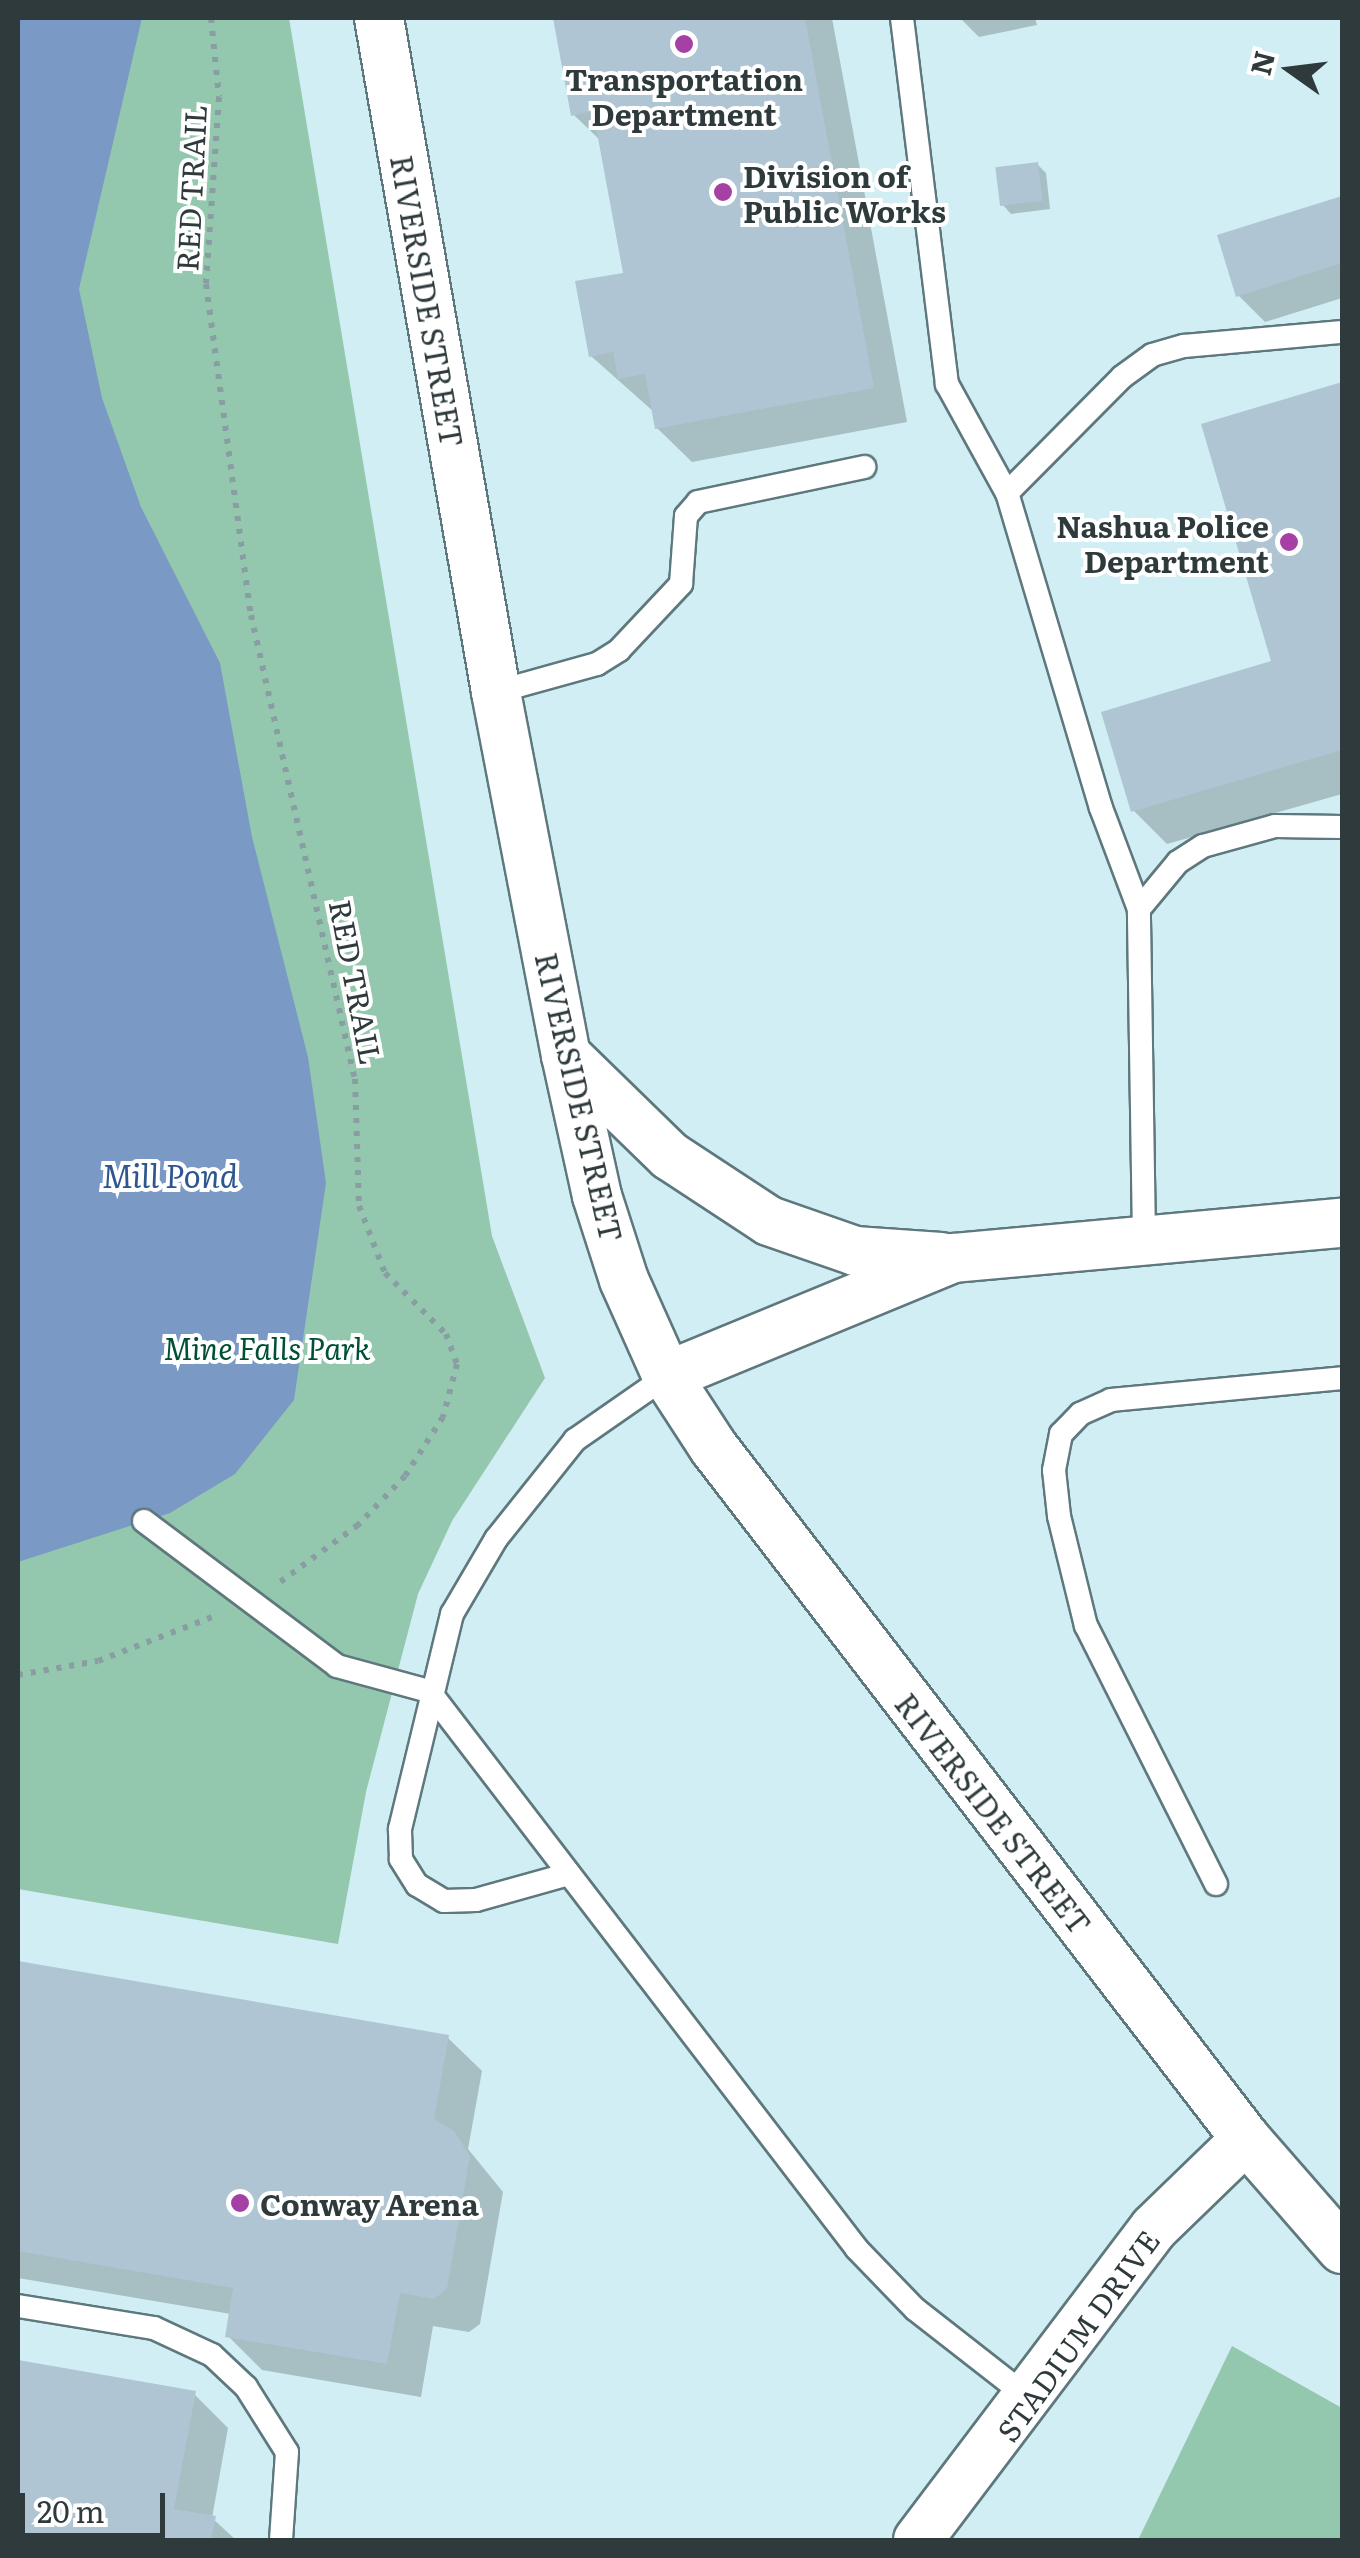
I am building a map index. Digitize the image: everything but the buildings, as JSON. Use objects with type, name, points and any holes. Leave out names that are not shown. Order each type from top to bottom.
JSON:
[{"type":"street","name":"RIVERSIDE STREET","points":[[379,18],[496,692],[566,1054],[603,1213],[667,1376],[714,1448],[1246,2139],[1342,2249]]},
{"type":"street","points":[[566,1054],[670,1156],[770,1222],[855,1251],[954,1258],[1144,1237],[1342,1223]]},
{"type":"street","points":[[667,1376],[954,1258]]},
{"type":"street","name":"STADIUM DRIVE","points":[[918,2540],[1030,2399],[1154,2228],[1246,2139]]},
{"type":"lane","points":[[902,18],[947,384],[1007,493],[1101,808],[1138,909],[1144,1237]]},
{"type":"lane","points":[[1007,493],[1122,376],[1152,355],[1184,346],[1342,332]]},
{"type":"lane","points":[[496,692],[598,664],[632,638],[681,584],[686,516],[698,502],[864,467]]},
{"type":"lane","points":[[1138,909],[1178,862],[1203,846],[1275,826],[1342,827]]},
{"type":"lane","points":[[569,1874],[476,1900],[444,1901],[417,1885],[401,1859],[400,1829],[429,1691],[452,1614],[496,1539],[576,1440],[667,1376]]},
{"type":"lane","points":[[1216,1884],[1086,1626],[1059,1516],[1054,1470],[1060,1434],[1080,1414],[1111,1400],[1342,1378]]},
{"type":"lane","points":[[144,1520],[337,1666],[429,1691],[858,2249],[915,2309],[1030,2399]]},
{"type":"lane","points":[[18,2306],[154,2328],[212,2355],[246,2387],[287,2452],[281,2540]]},
{"type":"path","name":"RED TRAIL","points":[[18,1675],[98,1661],[254,1601],[358,1524],[405,1476],[442,1417],[457,1364],[446,1334],[385,1274],[359,1206],[354,1078],[252,615],[206,284],[219,97],[211,18]]},
{"type":"green space","name":"Mine Falls Park","points":[[18,18],[289,18],[492,1236],[545,1378],[452,1521],[418,1594],[366,1792],[338,1944],[18,1889]]},
{"type":"green space","points":[[1232,2346],[1342,2408],[1342,2540],[1138,2540]]},
{"type":"water","name":"Mill Pond","points":[[18,18],[142,18],[79,289],[102,398],[141,507],[220,663],[252,837],[308,1057],[326,1183],[294,1400],[235,1474],[170,1513],[18,1562]]},
{"type":"place","name":"Transportation Department","points":[[684,44]]},
{"type":"place","name":"Division of Public Works","points":[[723,192]]},
{"type":"place","name":"Nashua Police Department","points":[[1289,542]]},
{"type":"place","name":"Conway Arena","points":[[240,2203]]}]
